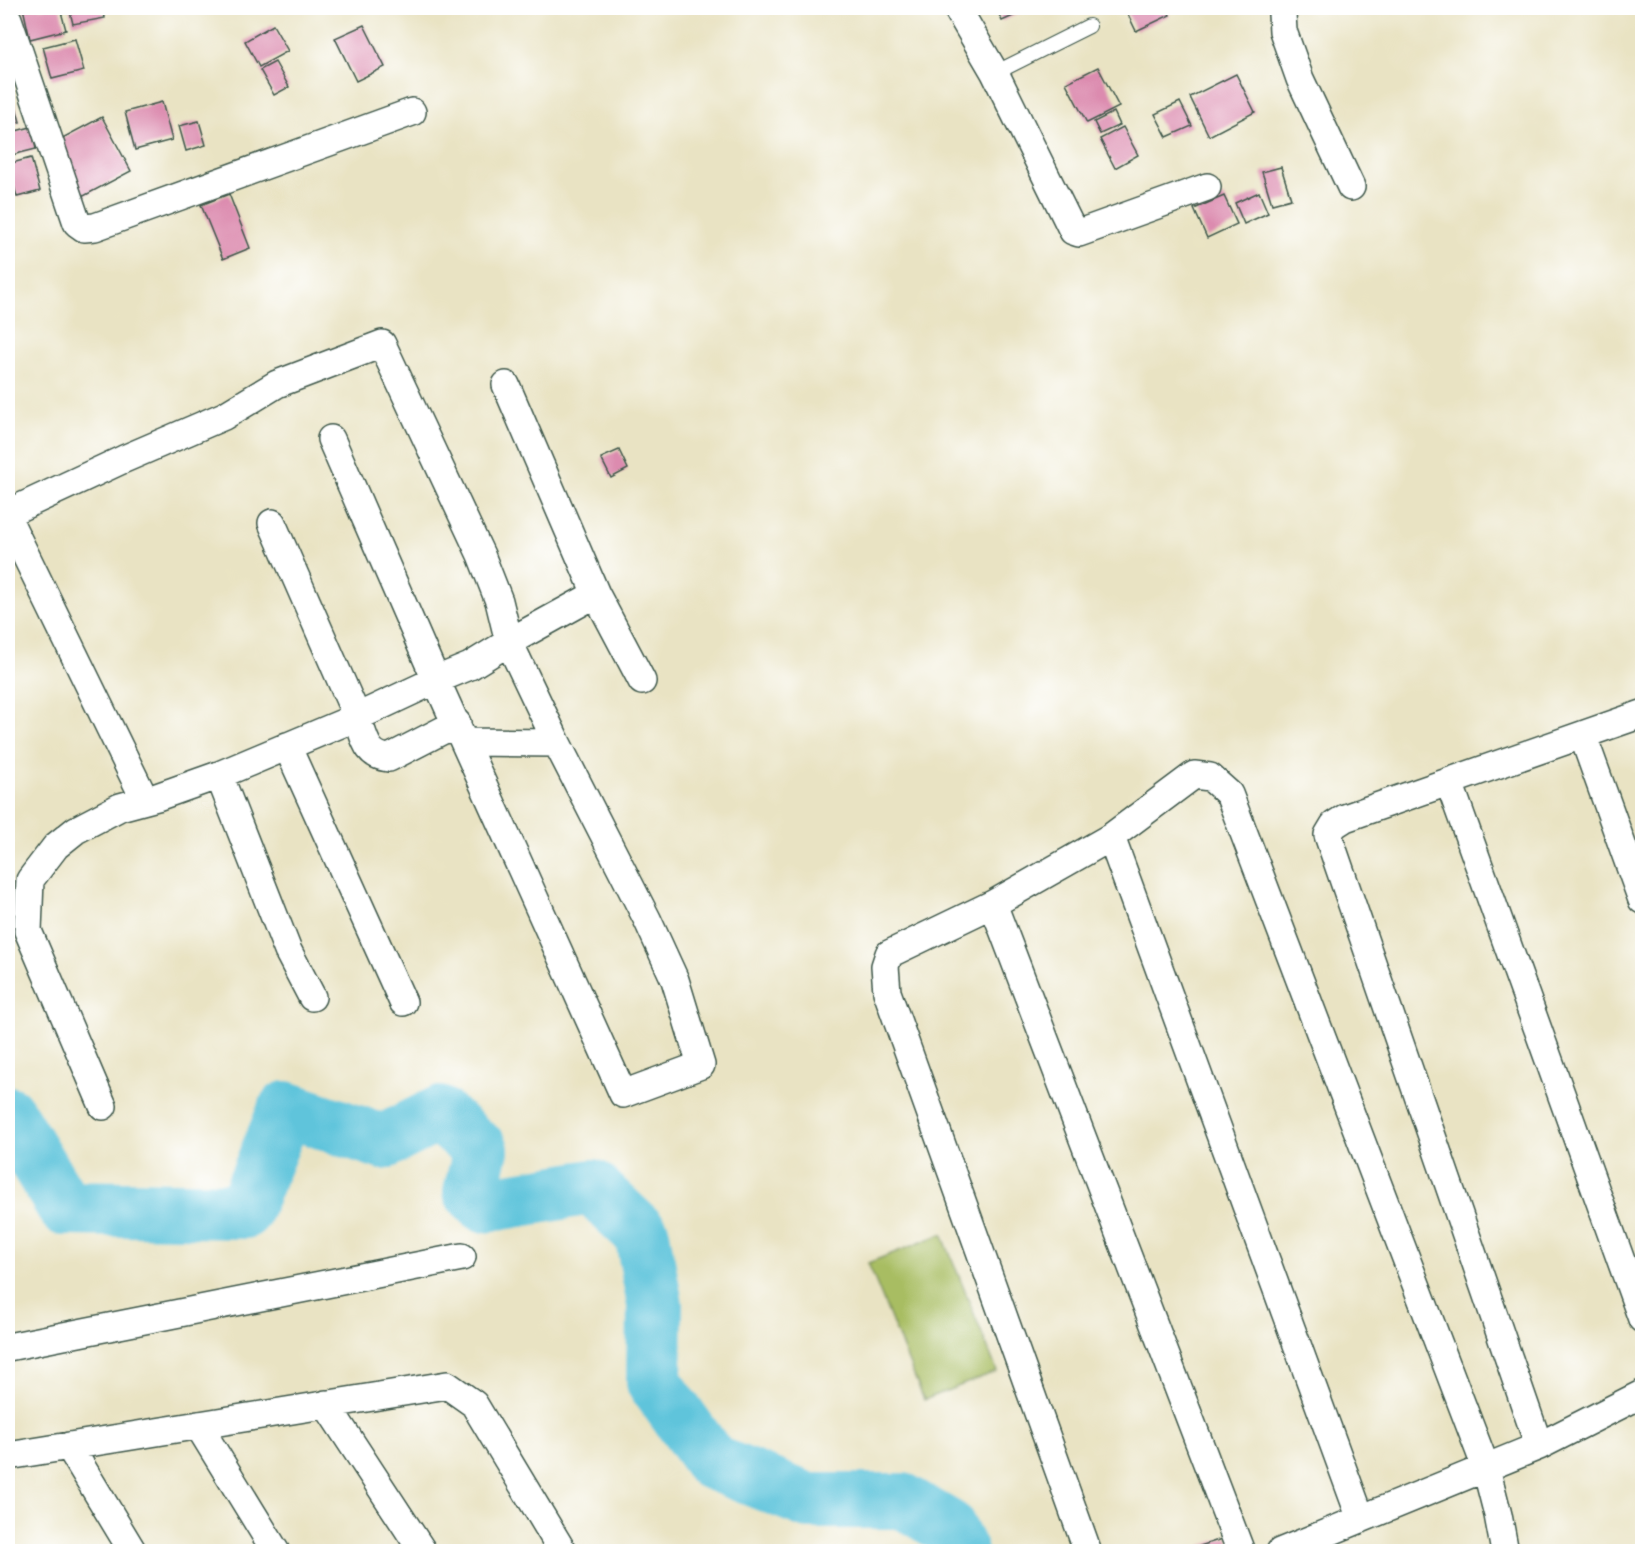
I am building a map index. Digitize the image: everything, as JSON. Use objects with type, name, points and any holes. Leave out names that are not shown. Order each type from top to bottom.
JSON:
[{"type":"street","points":[[957,8],[995,73],[1072,231],[1079,233],[1207,188]]},
{"type":"street","points":[[1285,8],[1282,14],[1283,31],[1300,80],[1351,187]]},
{"type":"street","points":[[8,19],[12,50],[77,224],[84,228],[95,227],[412,112]]},
{"type":"street","points":[[8,513],[224,416],[277,384],[382,344],[482,555],[499,601],[509,642],[557,743],[652,929],[675,980],[701,1065],[622,1094],[436,680],[331,439]]},
{"type":"street","points":[[506,385],[596,594],[642,681]]},
{"type":"street","points":[[8,519],[145,800]]},
{"type":"street","points":[[272,523],[369,749],[378,757],[388,758],[461,732],[557,743]]},
{"type":"street","points":[[104,1106],[28,931],[30,880],[56,846],[76,830],[120,807],[219,775],[470,666],[596,594]]},
{"type":"street","points":[[1539,1446],[1328,835],[1334,825],[1345,818],[1642,714]]},
{"type":"street","points":[[1583,736],[1642,900]]},
{"type":"street","points":[[287,746],[403,1002]]},
{"type":"street","points":[[219,775],[288,951],[312,997]]},
{"type":"street","points":[[1088,1551],[887,992],[885,966],[889,954],[993,904],[1111,837],[1194,775],[1210,777],[1229,794],[1486,1468],[1505,1551]]},
{"type":"street","points":[[1449,782],[1642,1319]]},
{"type":"street","points":[[1111,837],[1360,1519]]},
{"type":"street","points":[[993,904],[1241,1551]]},
{"type":"street","points":[[8,1347],[462,1257]]},
{"type":"street","points":[[8,1456],[447,1385],[474,1404],[563,1551]]},
{"type":"street","points":[[1280,1551],[1539,1446],[1642,1394]]},
{"type":"street","points":[[326,1404],[423,1551]]},
{"type":"street","points":[[198,1425],[276,1551]]},
{"type":"street","points":[[69,1446],[134,1551]]},
{"type":"lane","points":[[995,73],[1089,26]]},
{"type":"green space","points":[[942,1234],[997,1371],[924,1400],[868,1263]]},
{"type":"building","points":[[23,8],[60,8],[66,30],[30,39]]},
{"type":"building","points":[[69,8],[103,8],[105,18],[73,24]]},
{"type":"building","points":[[996,8],[1031,8],[1002,21]]},
{"type":"building","points":[[1125,8],[1166,8],[1170,15],[1136,31]]},
{"type":"building","points":[[273,25],[288,51],[259,67],[245,41]]},
{"type":"building","points":[[364,25],[385,67],[356,81],[335,38]]},
{"type":"building","points":[[75,39],[84,71],[52,79],[43,47]]},
{"type":"building","points":[[275,62],[289,87],[274,95],[260,70]]},
{"type":"building","points":[[1098,67],[1119,107],[1087,123],[1066,83]]},
{"type":"building","points":[[1236,74],[1255,112],[1209,136],[1190,97]]},
{"type":"building","points":[[162,102],[172,140],[135,150],[125,112]]},
{"type":"building","points":[[1180,102],[1192,126],[1167,137],[1155,114]]},
{"type":"building","points":[[15,103],[20,122],[8,125],[8,105]]},
{"type":"building","points":[[1114,112],[1120,125],[1100,134],[1094,122]]},
{"type":"building","points":[[102,117],[131,171],[80,198],[51,144]]},
{"type":"building","points":[[199,121],[206,145],[186,151],[179,126]]},
{"type":"building","points":[[31,127],[36,149],[8,156],[8,133]]},
{"type":"building","points":[[1123,127],[1138,155],[1115,168],[1100,139]]},
{"type":"building","points":[[31,158],[40,191],[17,197],[8,164]]},
{"type":"building","points":[[1281,167],[1291,199],[1272,204],[1262,172]]},
{"type":"building","points":[[1259,192],[1268,213],[1244,224],[1235,203]]},
{"type":"building","points":[[229,194],[250,248],[223,259],[201,205]]},
{"type":"building","points":[[1224,196],[1237,224],[1207,238],[1194,209]]},
{"type":"building","points":[[619,450],[628,469],[611,478],[601,458]]},
{"type":"building","points":[[1228,1537],[1233,1552],[1202,1552],[1200,1546]]},
{"type":"waterway","points":[[8,1114],[65,1208],[244,1211],[286,1109],[383,1142],[439,1114],[481,1150],[471,1192],[484,1205],[592,1187],[642,1234],[655,1305],[654,1382],[711,1462],[809,1501],[903,1501],[948,1527],[960,1552]]}]
